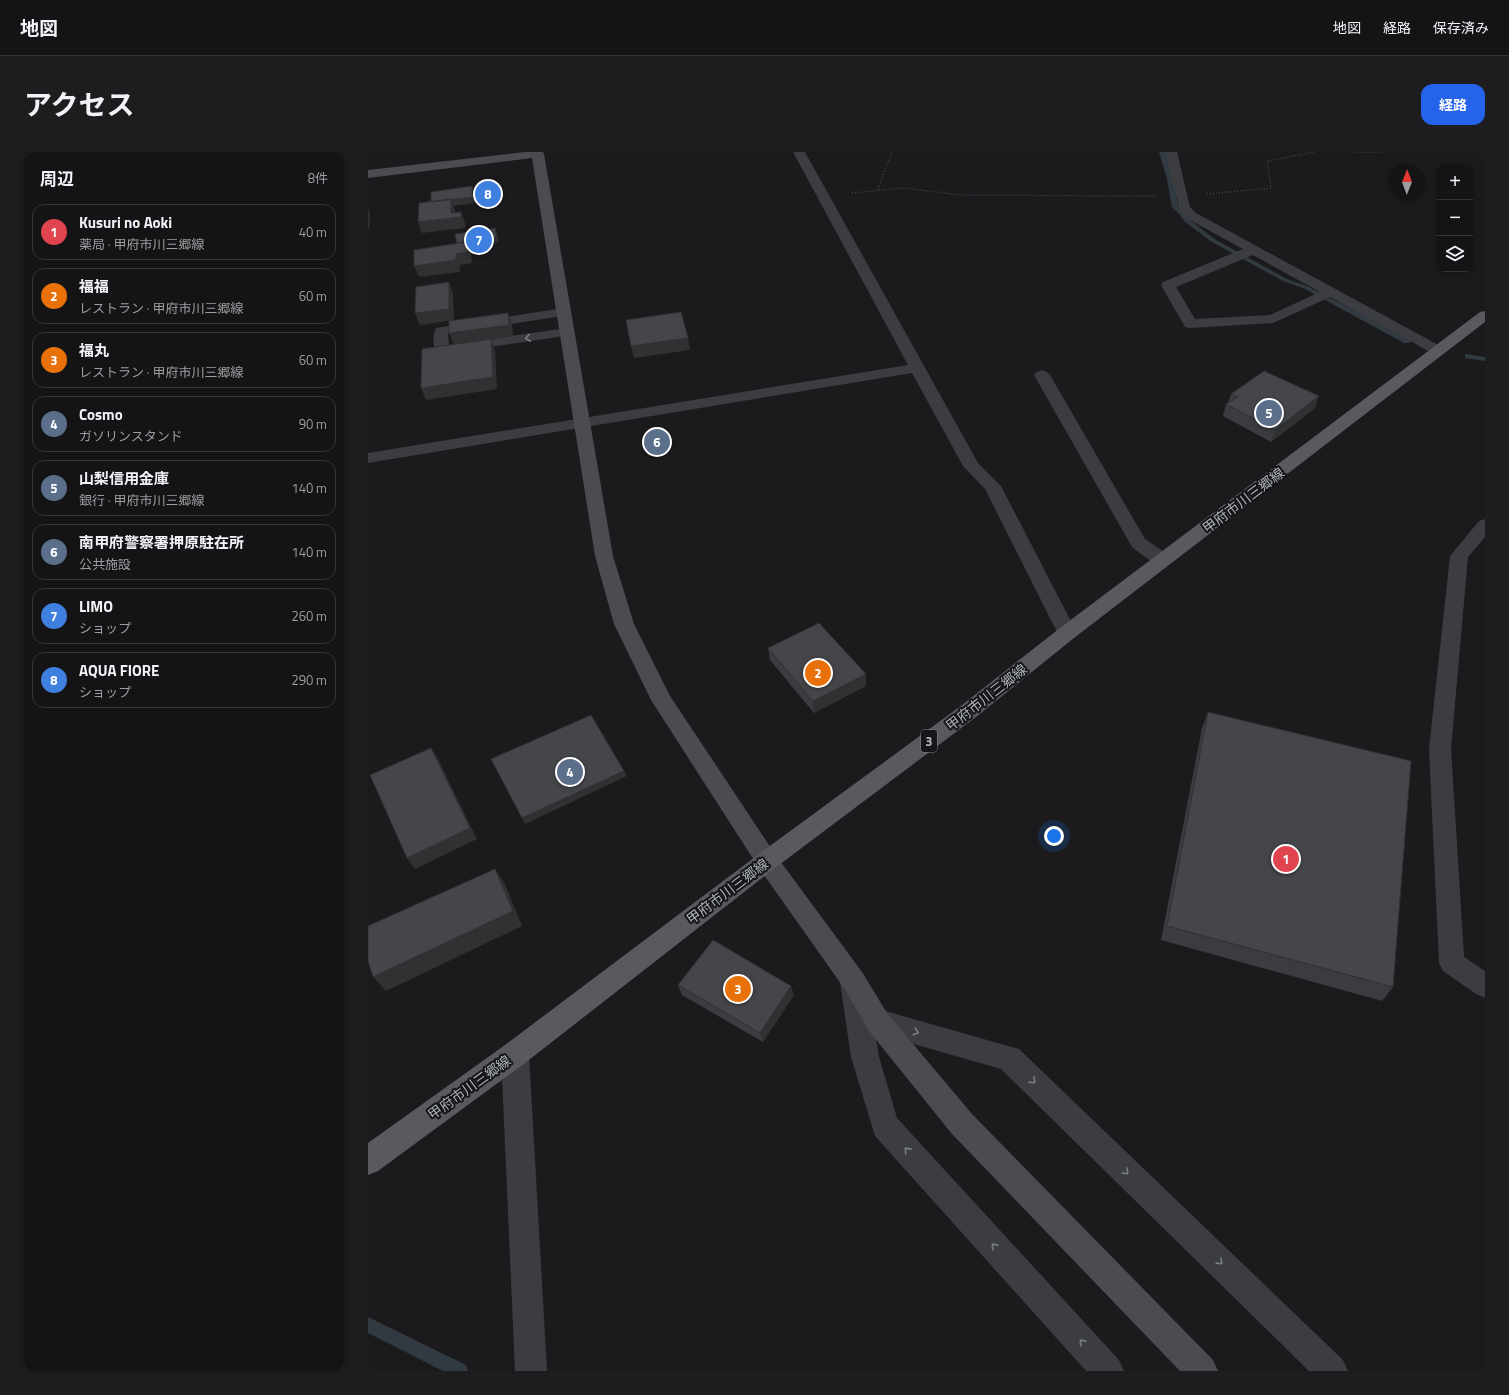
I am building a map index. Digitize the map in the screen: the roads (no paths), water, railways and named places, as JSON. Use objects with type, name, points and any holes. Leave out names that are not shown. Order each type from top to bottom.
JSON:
[{"type":"main road","name":"甲府市川三郷線","points":[[368,1161],[515,1054],[767,860],[969,711],[1067,633],[1485,315]]},
{"type":"street","points":[[799,152],[971,466],[992,486],[1067,633]]},
{"type":"street","points":[[1171,152],[1184,208],[1192,216],[1438,350]]},
{"type":"street","points":[[368,174],[537,153],[604,556],[624,624],[661,700],[767,860],[853,980],[878,1022],[962,1124],[1202,1371]]},
{"type":"street","points":[[1253,250],[1168,285],[1190,324],[1272,319],[1330,292]]},
{"type":"street","points":[[368,458],[917,368]]},
{"type":"street","points":[[1042,375],[1138,543],[1163,560]]},
{"type":"street","points":[[1485,525],[1458,556],[1440,749],[1452,964],[1485,986]]},
{"type":"street","points":[[853,980],[865,1056],[885,1126],[1108,1371]]},
{"type":"street","points":[[878,1022],[1009,1058],[1332,1371]]},
{"type":"street","points":[[515,1054],[531,1371]]},
{"type":"lane","points":[[563,312],[441,331],[442,350],[566,332]]},
{"type":"waterway","points":[[1162,152],[1170,179],[1175,207],[1183,214],[1187,221],[1214,241],[1285,280],[1305,287],[1407,341]]},
{"type":"waterway","points":[[1468,356],[1485,359]]},
{"type":"waterway","points":[[368,1325],[460,1371]]},
{"type":"place","name":"AQUA FIORE","points":[[488,194]]},
{"type":"place","name":"LIMO","points":[[479,240]]},
{"type":"place","name":"山梨信用金庫","points":[[1269,413]]},
{"type":"place","name":"南甲府警察署押原駐在所","points":[[657,442]]},
{"type":"place","name":"福福","points":[[818,673]]},
{"type":"place","name":"Cosmo","points":[[570,772]]},
{"type":"place","name":"Kusuri no Aoki","points":[[1286,859]]},
{"type":"place","name":"福丸","points":[[738,989]]}]
